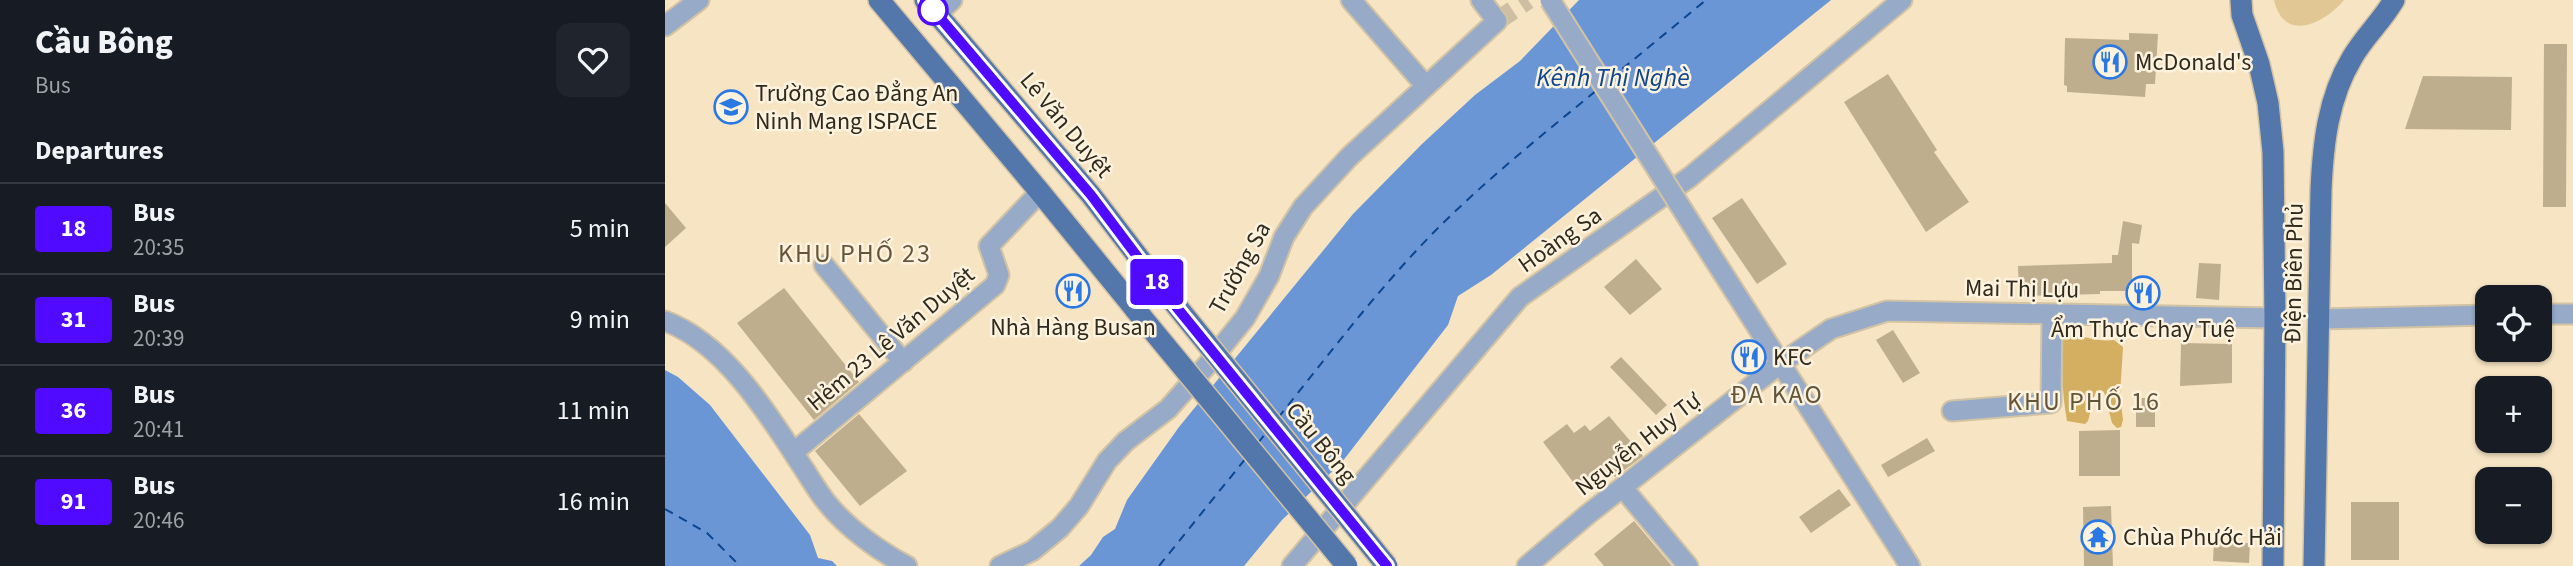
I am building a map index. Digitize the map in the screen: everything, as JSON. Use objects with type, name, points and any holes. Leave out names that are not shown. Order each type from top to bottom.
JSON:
[{"type":"main road","points":[[879,0],[1347,566]]},
{"type":"main road","name":"Ðiện Biên Phủ","points":[[2241,0],[2242,15],[2263,80],[2272,127],[2275,318],[2273,566]]},
{"type":"main road","name":"Ðiện Biên Phủ","points":[[2314,566],[2322,161],[2329,113],[2339,83],[2353,57],[2394,0]]},
{"type":"main road","name":"Lê Văn Duyệt","points":[[938,5],[1091,195],[1161,288]]},
{"type":"main road","name":"Cầu Bông","points":[[1161,288],[1387,566]]},
{"type":"street","points":[[665,26],[699,0]]},
{"type":"street","points":[[1351,0],[1425,85]]},
{"type":"street","name":"Trường Sa","points":[[1000,566],[1032,551],[1060,528],[1079,506],[1107,461],[1126,441],[1168,409],[1207,365],[1245,317],[1269,276],[1284,237],[1303,207],[1349,157],[1497,21],[1481,0]]},
{"type":"street","points":[[1550,0],[1910,566]]},
{"type":"street","name":"Hoàng Sa","points":[[1292,566],[1520,298],[1690,177],[1902,0]]},
{"type":"street","name":"Hẻm 23 Lê Văn Duyệt","points":[[793,452],[995,285],[999,275],[989,246],[1040,192]]},
{"type":"street","points":[[824,265],[903,362]]},
{"type":"street","name":"Mai Thị Lựu","points":[[1781,363],[1831,329],[1887,311],[2275,318]]},
{"type":"street","points":[[1952,411],[2051,403],[2052,314]]},
{"type":"street","points":[[2552,314],[2573,314]]},
{"type":"street","points":[[2319,319],[2475,316]]},
{"type":"street","points":[[665,321],[681,327],[711,349],[745,383],[828,503],[881,552],[907,566]]},
{"type":"street","name":"Nguyễn Huy Tự","points":[[1527,566],[1781,363]]},
{"type":"street","points":[[1623,488],[1688,566]]},
{"type":"shaded area","points":[[2274,0],[2344,0],[2316,22],[2296,25],[2286,22],[2279,14]]},
{"type":"shaded area","points":[[2067,334],[2096,340],[2114,340],[2123,347],[2121,427],[2117,428],[2112,423],[2104,392],[2100,390],[2095,394],[2085,424],[2067,421],[2062,368],[2063,336]]},
{"type":"water","name":"Kênh Thị Nghè","points":[[1579,0],[1831,0],[1491,275],[1458,296],[1448,325],[1342,462],[1282,520],[1244,566],[1079,566],[1091,555],[1103,537],[1115,529],[1127,500],[1179,427],[1353,214],[1475,95],[1520,61]]},
{"type":"water","points":[[665,370],[678,377],[710,405],[810,535],[818,558],[832,561],[837,566],[665,566]]},
{"type":"building","name":"McDonald's","points":[[2129,33],[2158,34],[2155,84],[2146,84],[2145,97],[2067,92],[2067,86],[2064,85],[2065,38],[2129,40]]},
{"type":"building","points":[[2544,44],[2567,44],[2566,207],[2543,207]]},
{"type":"building","points":[[1888,74],[1937,150],[1934,152],[1969,202],[1926,232],[1844,102]]},
{"type":"building","points":[[2423,76],[2512,77],[2511,130],[2405,129]]},
{"type":"building","points":[[1742,198],[1787,264],[1757,284],[1712,218]]},
{"type":"building","points":[[665,203],[686,228],[665,247]]},
{"type":"building","points":[[2123,221],[2142,225],[2139,244],[2132,243],[2132,291],[2019,296],[2018,266],[2112,263],[2112,255],[2118,255]]},
{"type":"building","points":[[1636,259],[1662,289],[1630,315],[1604,287]]},
{"type":"building","points":[[2199,263],[2221,264],[2219,300],[2196,298]]},
{"type":"building","points":[[784,288],[859,382],[814,420],[737,323]]},
{"type":"building","points":[[1893,330],[1920,373],[1903,383],[1876,340]]},
{"type":"building","points":[[2181,343],[2232,344],[2232,383],[2180,386]]},
{"type":"building","points":[[1621,357],[1667,405],[1656,415],[1610,367]]},
{"type":"building","points":[[2136,398],[2155,398],[2155,427],[2136,427]]},
{"type":"building","points":[[859,414],[907,471],[860,506],[815,451]]},
{"type":"building","points":[[1609,416],[1643,456],[1615,477],[1610,472],[1582,494],[1543,442],[1567,424],[1574,433],[1585,425],[1590,431]]},
{"type":"building","points":[[2120,430],[2120,476],[2079,476],[2079,431]]},
{"type":"building","points":[[1927,438],[1935,451],[1888,477],[1881,465]]},
{"type":"building","points":[[1839,489],[1851,505],[1811,533],[1799,517]]},
{"type":"building","points":[[2351,502],[2399,502],[2399,560],[2351,560]]},
{"type":"building","name":"Chùa Phước Hải","points":[[2111,506],[2113,566],[2084,566],[2083,507]]},
{"type":"building","points":[[1634,521],[1672,566],[1604,566],[1594,554]]},
{"type":"building","points":[[2214,542],[2250,543],[2249,563],[2213,561]]},
{"type":"ferry route","points":[[1610,79],[1706,0]]},
{"type":"ferry route","points":[[1278,418],[1374,298],[1436,230],[1495,175],[1597,90]]},
{"type":"ferry route","points":[[1258,443],[1266,433]]},
{"type":"ferry route","points":[[1159,566],[1246,458]]},
{"type":"ferry route","points":[[665,509],[707,533],[740,566]]},
{"type":"tunnel","points":[[1497,21],[1528,0]]},
{"type":"bus line","name":"18","points":[[925,0],[1091,195],[1161,288],[1387,566]]},
{"type":"place","name":"McDonald's","points":[[2110,62]]},
{"type":"place","name":"Trường Cao Đẳng An Ninh Mạng ISPACE","points":[[731,107]]},
{"type":"place","name":"Nhà Hàng Busan","points":[[1073,291]]},
{"type":"place","name":"Ẩm Thực Chay Tuệ","points":[[2143,293]]},
{"type":"place","name":"KFC","points":[[1749,357]]},
{"type":"place","name":"Chùa Phước Hải","points":[[2098,537]]},
{"type":"district","name":"KHU PHỐ 23","points":[[855,253]]},
{"type":"district","name":"ĐA KAO","points":[[1777,394]]},
{"type":"district","name":"KHU PHỐ 16","points":[[2084,401]]}]
